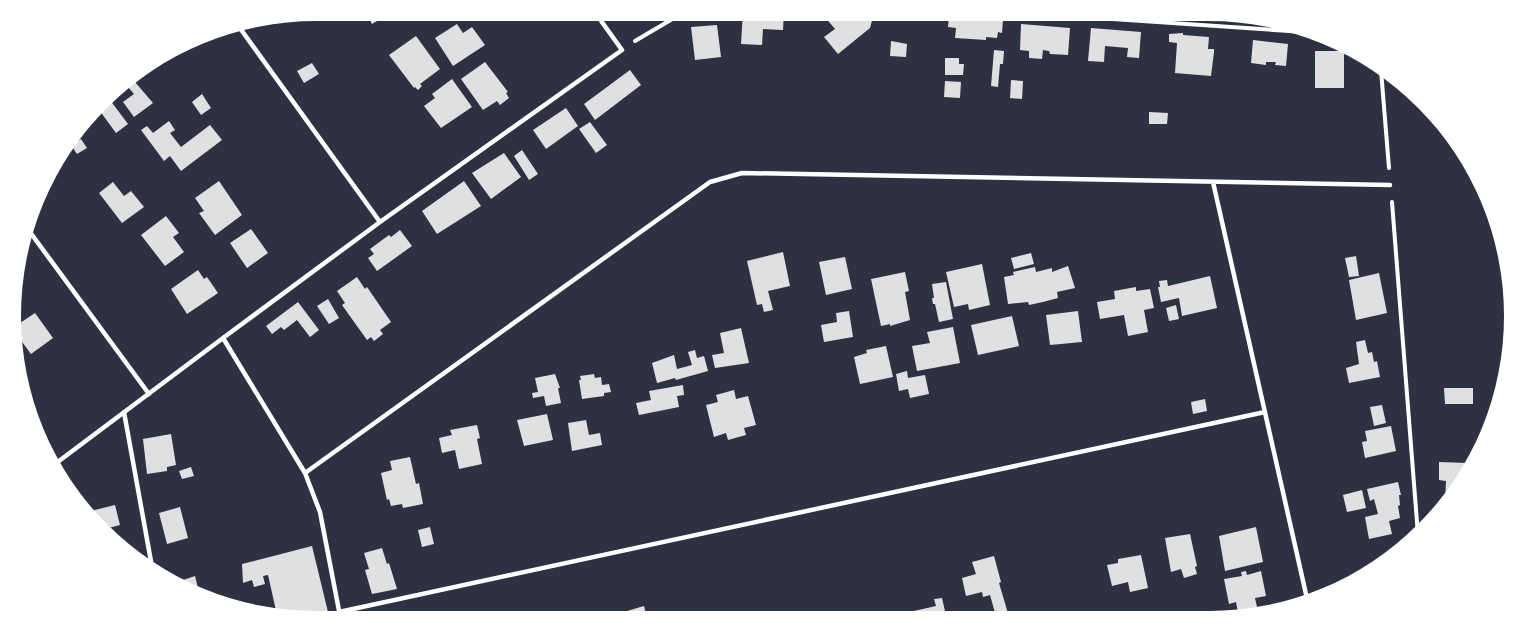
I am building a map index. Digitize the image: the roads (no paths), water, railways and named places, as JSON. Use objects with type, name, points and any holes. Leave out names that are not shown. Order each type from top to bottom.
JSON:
[{"type":"lane","points":[[59,461],[380,222],[622,50],[602,21]]},
{"type":"lane","points":[[242,31],[380,222]]},
{"type":"lane","points":[[305,473],[710,182],[742,173],[1390,185]]},
{"type":"lane","points":[[1213,182],[1306,594]]},
{"type":"lane","points":[[32,235],[149,394]]},
{"type":"lane","points":[[223,338],[305,473],[320,512],[339,611]]},
{"type":"lane","points":[[124,412],[151,560]]},
{"type":"lane","points":[[344,611],[1265,412]]}]
